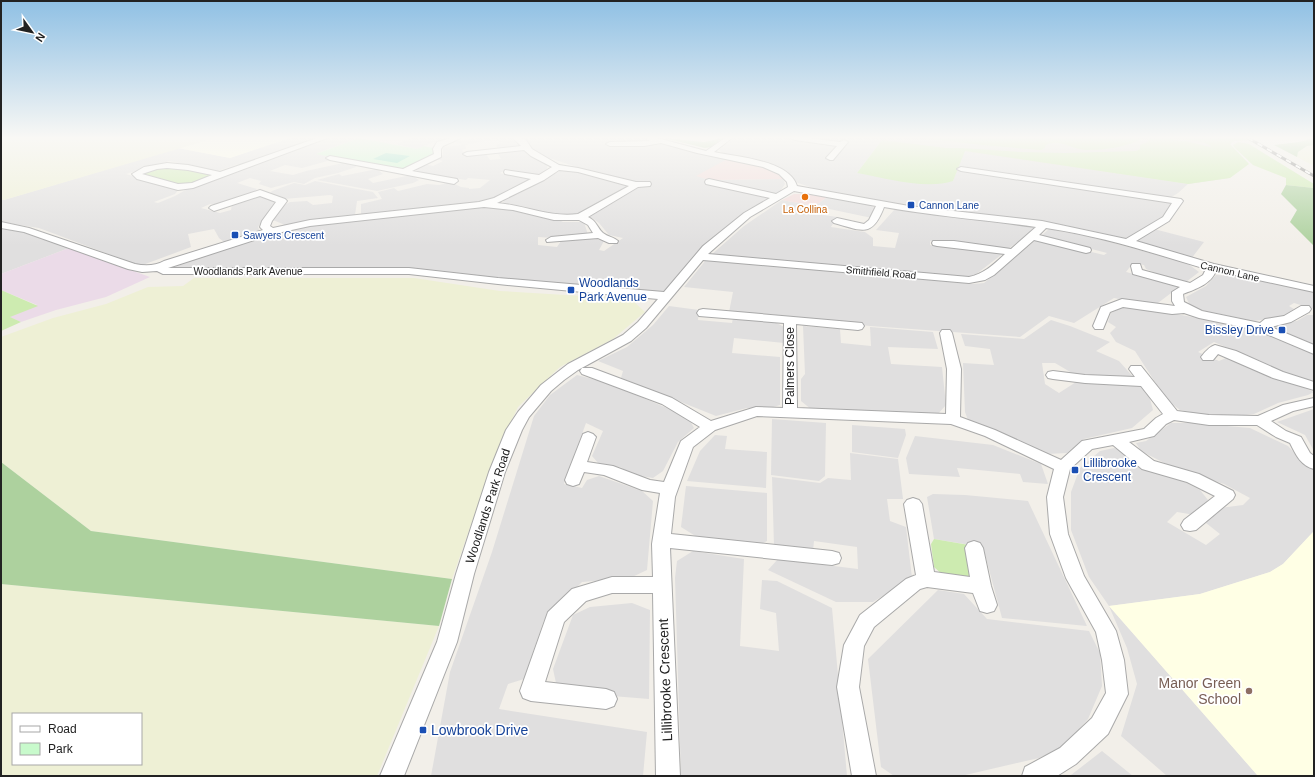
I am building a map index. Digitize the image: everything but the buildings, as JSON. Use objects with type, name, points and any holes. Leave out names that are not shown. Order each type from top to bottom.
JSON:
[{"type":"street","points":[[136,174],[140,177],[185,187],[220,175]]},
{"type":"street","points":[[418,174],[446,181]]},
{"type":"street","points":[[520,174],[541,178]]},
{"type":"street","points":[[498,203],[547,174]]},
{"type":"street","points":[[595,174],[634,184],[647,184]]},
{"type":"street","points":[[784,174],[791,182],[793,188]]},
{"type":"street","points":[[997,174],[1178,201],[1166,219],[1128,242]]},
{"type":"street","points":[[709,182],[737,191],[778,197]]},
{"type":"street","points":[[737,191],[750,182]]},
{"type":"street","points":[[580,217],[634,187],[634,184]]},
{"type":"street","name":"Woodlands Park Road","points":[[392,776],[447,642],[465,574],[497,472],[514,430],[523,415],[546,388],[573,367],[627,338],[646,320],[699,256],[747,216],[793,188]]},
{"type":"street","name":"Cannon Lane","points":[[793,188],[881,204],[1042,224],[1070,229],[1128,242],[1212,267],[1314,289]]},
{"type":"street","points":[[213,208],[260,193],[282,201],[267,221],[265,227],[271,231]]},
{"type":"street","points":[[161,270],[168,263],[271,231],[310,222],[498,203],[565,219],[580,217],[588,219],[596,227],[599,236]]},
{"type":"street","points":[[836,221],[868,230],[872,225],[881,204]]},
{"type":"street","name":"Smithfield Road","points":[[699,256],[969,280],[981,278],[990,273],[1042,228],[1042,224]]},
{"type":"street","name":"Woodlands Park Avenue","points":[[1,225],[26,230],[132,267],[142,269],[409,271],[498,281],[667,296]]},
{"type":"street","points":[[551,240],[599,236],[613,241]]},
{"type":"street","points":[[1031,236],[1086,250]]},
{"type":"street","points":[[937,244],[954,244],[1013,252]]},
{"type":"street","points":[[1136,266],[1137,272],[1191,287]]},
{"type":"street","points":[[1212,267],[1208,277],[1191,287],[1178,292],[1178,304],[1185,309],[1199,314],[1226,318],[1263,327],[1298,341],[1314,350]]},
{"type":"street","points":[[1099,326],[1105,310],[1122,303],[1172,310],[1185,309]]},
{"type":"street","points":[[1263,327],[1269,322],[1287,318],[1305,309]]},
{"type":"street","name":"Palmers Close","points":[[704,313],[769,317],[790,321],[858,326]]},
{"type":"street","name":"Palmers Close","points":[[790,321],[790,412]]},
{"type":"street","points":[[946,333],[954,369],[953,419]]},
{"type":"street","points":[[1208,357],[1215,350],[1231,354],[1278,375],[1314,386]]},
{"type":"street","points":[[1136,369],[1144,382],[1159,396],[1172,415]]},
{"type":"street","points":[[587,371],[613,375],[667,401],[710,426]]},
{"type":"street","points":[[1053,375],[1085,379],[1144,382]]},
{"type":"street","points":[[1034,776],[1068,756],[1100,726],[1117,694],[1113,660],[1106,631],[1074,578],[1059,534],[1055,497],[1063,467],[1087,445],[1149,432],[1161,421],[1172,415],[1209,420],[1260,420],[1288,408],[1314,402]]},
{"type":"street","name":"Lillibrooke Crescent","points":[[668,776],[661,544],[663,540],[667,497],[686,445],[710,426],[756,411],[843,416],[953,419],[990,433],[1063,467]]},
{"type":"street","points":[[1260,420],[1281,434],[1296,440],[1304,456],[1314,464]]},
{"type":"street","points":[[588,437],[576,473],[607,470],[648,486],[670,488]]},
{"type":"street","points":[[1116,439],[1148,465],[1193,478],[1227,494],[1190,525]]},
{"type":"street","points":[[913,504],[926,579]]},
{"type":"street","points":[[663,540],[759,549],[832,558]]},
{"type":"street","points":[[974,548],[981,586],[987,605]]},
{"type":"street","points":[[864,776],[848,687],[854,645],[867,621],[913,584],[926,579],[981,586]]},
{"type":"street","points":[[606,699],[531,691],[555,618],[579,595],[612,585],[663,585]]},
{"type":"shaded area","points":[[1,174],[92,174],[4,200],[1,199]]},
{"type":"shaded area","points":[[90,174],[127,174],[179,189],[175,194],[154,202],[158,203],[189,188],[227,174],[332,174],[315,178],[304,184],[294,182],[271,188],[259,184],[261,181],[250,178],[237,183],[257,189],[218,204],[210,204],[201,208],[220,213],[231,210],[232,204],[254,197],[261,197],[275,202],[258,227],[260,232],[224,242],[219,238],[214,229],[188,234],[191,247],[140,266],[39,228],[1,222],[1,199],[4,200]]},
{"type":"shaded area","points":[[338,174],[342,176],[351,174],[382,174],[368,179],[373,183],[411,175],[419,180],[413,183],[377,191],[317,180]]},
{"type":"shaded area","points":[[431,174],[514,174],[535,179],[494,199],[479,203],[361,214],[361,204],[382,199],[378,192],[394,188],[398,191],[427,184],[439,185],[451,182],[469,189],[480,188],[490,180],[468,178],[466,180]]},
{"type":"shaded area","points":[[553,174],[586,174],[625,184],[627,188],[579,215],[566,217],[503,203],[504,199]]},
{"type":"shaded area","points":[[605,174],[714,174],[709,180],[783,179],[785,184],[779,193],[700,251],[663,293],[621,291],[417,270],[174,269],[177,263],[259,237],[304,226],[476,207],[506,208],[557,219],[563,222],[584,222],[588,235],[554,238],[538,237],[538,245],[557,247],[561,241],[592,238],[604,241],[599,250],[604,251],[623,238],[609,235],[599,223],[588,215],[640,186],[650,186],[651,183],[639,183]]},
{"type":"shaded area","points":[[699,174],[778,174],[783,179],[709,180],[696,176]]},
{"type":"shaded area","points":[[788,174],[872,174],[953,181],[955,174],[986,174],[1015,180],[1029,180],[1167,200],[1172,205],[1162,218],[1129,238],[1120,238],[1084,229],[1042,222],[911,207],[839,195],[798,183]]},
{"type":"shaded area","points":[[1018,174],[1122,174],[1188,184],[1170,198],[1029,178]]},
{"type":"shaded area","points":[[1120,174],[1234,174],[1229,178],[1188,184]]},
{"type":"shaded area","points":[[315,181],[373,192],[378,198],[357,201],[355,215],[285,225],[273,220],[284,205],[290,202],[307,201],[313,205],[332,203],[333,196],[330,195],[284,199],[269,194],[272,191],[294,183],[305,185]]},
{"type":"shaded area","points":[[794,194],[827,197],[815,206],[782,200]]},
{"type":"shaded area","points":[[827,197],[870,205],[875,208],[872,218],[815,206]]},
{"type":"shaded area","points":[[782,200],[815,206],[809,213],[837,217],[831,227],[865,232],[873,238],[873,246],[895,248],[899,233],[876,230],[895,209],[983,219],[1037,228],[1008,249],[930,241],[930,245],[955,249],[955,245],[1005,252],[975,275],[967,277],[711,255],[744,226]]},
{"type":"shaded area","points":[[1,228],[23,231],[59,243],[69,248],[1,274]]},
{"type":"shaded area","points":[[1049,229],[1091,237],[1187,263],[1199,272],[1186,282],[1168,278],[1146,269],[1144,265],[1133,263],[1126,272],[1171,283],[1179,287],[1154,306],[1114,298],[1074,323],[1049,316],[1020,337],[870,326],[768,314],[729,312],[733,292],[684,287],[706,260],[973,284],[984,283],[1037,239],[1104,255],[1107,253],[1041,236]]},
{"type":"shaded area","points":[[1154,229],[1204,242],[1191,259],[1134,241]]},
{"type":"shaded area","points":[[69,248],[150,277],[106,297],[56,310],[21,322],[9,317],[37,305],[1,290],[1,274]]},
{"type":"shaded area","points":[[1216,275],[1234,276],[1314,292],[1314,309],[1294,303],[1289,306],[1294,309],[1283,317],[1253,321],[1191,308],[1186,297],[1206,286]]},
{"type":"shaded area","points":[[194,278],[414,278],[500,291],[631,299],[645,312],[613,339],[560,367],[518,407],[495,456],[452,579],[91,531],[1,462],[1,337],[53,318],[106,304],[148,287],[183,286]]},
{"type":"shaded area","points":[[1127,305],[1252,328],[1291,342],[1314,355],[1314,381],[1288,374],[1214,342],[1198,352],[1219,361],[1226,358],[1241,361],[1314,392],[1278,403],[1254,414],[1237,416],[1205,415],[1180,410],[1166,399],[1135,351],[1116,342],[1110,333],[1116,327],[1108,322],[1111,313]]},
{"type":"shaded area","points":[[669,306],[699,310],[698,320],[732,323],[733,318],[773,321],[784,327],[784,343],[734,338],[732,353],[780,357],[780,405],[770,408],[747,408],[716,416],[621,378],[623,371],[598,361],[627,347],[653,325]]},
{"type":"shaded area","points":[[1307,315],[1314,315],[1314,345],[1272,328],[1277,323],[1297,321]]},
{"type":"shaded area","points":[[1051,320],[1110,342],[1096,351],[1119,361],[1135,379],[1077,376],[1055,363],[1042,363],[1045,384],[1059,393],[1076,382],[1140,385],[1149,395],[1153,410],[1132,428],[1084,439],[1067,453],[1047,454],[968,420],[965,412],[963,363],[994,365],[990,349],[965,346],[961,334],[1024,339]]},
{"type":"shaded area","points":[[803,326],[840,329],[841,343],[871,346],[870,327],[933,332],[938,349],[888,347],[891,364],[942,367],[946,405],[937,415],[812,410],[801,401],[801,379],[805,374]]},
{"type":"shaded area","points":[[577,375],[608,383],[688,417],[694,428],[678,442],[663,471],[653,478],[634,475],[620,467],[599,464],[592,456],[603,431],[586,423],[564,484],[582,488],[587,480],[599,476],[642,491],[653,501],[647,570],[630,578],[582,582],[544,620],[524,679],[508,684],[499,709],[647,732],[643,776],[431,776],[450,672],[492,552],[534,416],[550,395]]},
{"type":"shaded area","points":[[1314,409],[1314,451],[1305,435],[1277,422]]},
{"type":"shaded area","points":[[772,419],[826,423],[825,476],[819,481],[771,475]]},
{"type":"shaded area","points":[[1171,423],[1193,423],[1250,428],[1288,446],[1306,465],[1314,469],[1314,531],[1283,564],[1270,572],[1200,594],[1109,606],[1089,577],[1071,530],[1071,492],[1080,468],[1100,451],[1114,448],[1126,452],[1149,471],[1177,478],[1200,490],[1208,500],[1195,515],[1177,512],[1167,522],[1206,545],[1220,534],[1206,523],[1220,508],[1243,505],[1250,498],[1224,484],[1172,467],[1141,451],[1136,443],[1146,441]]},
{"type":"shaded area","points":[[852,425],[905,429],[906,435],[898,458],[852,452]]},
{"type":"shaded area","points":[[715,435],[727,436],[725,449],[767,452],[766,488],[687,481],[700,451]]},
{"type":"shaded area","points":[[915,436],[993,445],[1041,464],[1048,484],[1023,482],[1020,474],[957,468],[960,477],[909,474],[906,458]]},
{"type":"shaded area","points":[[850,453],[898,459],[903,499],[887,499],[890,521],[906,527],[912,578],[873,602],[836,602],[768,570],[778,559],[858,569],[857,547],[814,541],[813,551],[774,546],[772,477],[820,483],[828,478],[851,480]]},
{"type":"shaded area","points":[[686,486],[767,493],[767,541],[761,544],[697,537],[681,527]]},
{"type":"shaded area","points":[[933,494],[965,495],[1028,501],[1087,626],[1002,618],[983,547],[934,539],[927,497]]},
{"type":"shaded area","name":"Manor Green School","points":[[1314,531],[1314,776],[1258,776],[1109,606],[1200,594],[1270,572],[1283,564]]},
{"type":"shaded area","points":[[693,551],[744,559],[740,646],[779,651],[776,613],[760,609],[762,580],[777,581],[832,608],[847,776],[681,776],[675,578],[677,561]]},
{"type":"shaded area","points":[[1,584],[439,626],[377,776],[1,776]]},
{"type":"shaded area","points":[[938,590],[964,594],[987,619],[1089,631],[1100,653],[1102,686],[1088,719],[1064,746],[1039,758],[961,776],[894,776],[881,767],[868,659]]},
{"type":"shaded area","points":[[632,603],[650,610],[649,699],[575,693],[556,683],[553,669],[573,615],[590,607]]},
{"type":"shaded area","points":[[1109,606],[1258,776],[1167,776],[1121,736],[1137,684],[1127,648]]},
{"type":"shaded area","points":[[1102,751],[1133,776],[1070,776],[1071,775]]},
{"type":"green space","points":[[142,174],[206,174],[213,176],[189,185],[182,185],[143,176]]},
{"type":"green space","points":[[864,174],[956,174],[953,181],[942,183],[918,184]]},
{"type":"green space","points":[[1122,174],[1235,174],[1230,178],[1188,184]]},
{"type":"green space","points":[[1277,174],[1298,174],[1314,184],[1314,188],[1286,185],[1286,178]]},
{"type":"green space","points":[[1286,185],[1314,188],[1314,246],[1290,222],[1297,210],[1281,194]]},
{"type":"green space","points":[[1,290],[38,306],[10,317],[21,322],[1,331]]},
{"type":"green space","points":[[1,462],[91,531],[452,579],[439,626],[1,584]]},
{"type":"green space","points":[[934,539],[969,545],[974,570],[968,578],[944,576],[934,567],[931,544]]},
{"type":"place","name":"La Collina","points":[[805,197]]},
{"type":"place","name":"Cannon Lane","points":[[911,205]]},
{"type":"place","name":"Sawyers Crescent","points":[[235,235]]},
{"type":"place","name":"Woodlands Park Avenue","points":[[571,290]]},
{"type":"place","name":"Bissley Drive","points":[[1282,330]]},
{"type":"place","name":"Lillibrooke Crescent","points":[[1075,470]]},
{"type":"place","name":"Manor Green School","points":[[1249,691]]},
{"type":"place","name":"Lowbrook Drive","points":[[423,730]]}]
